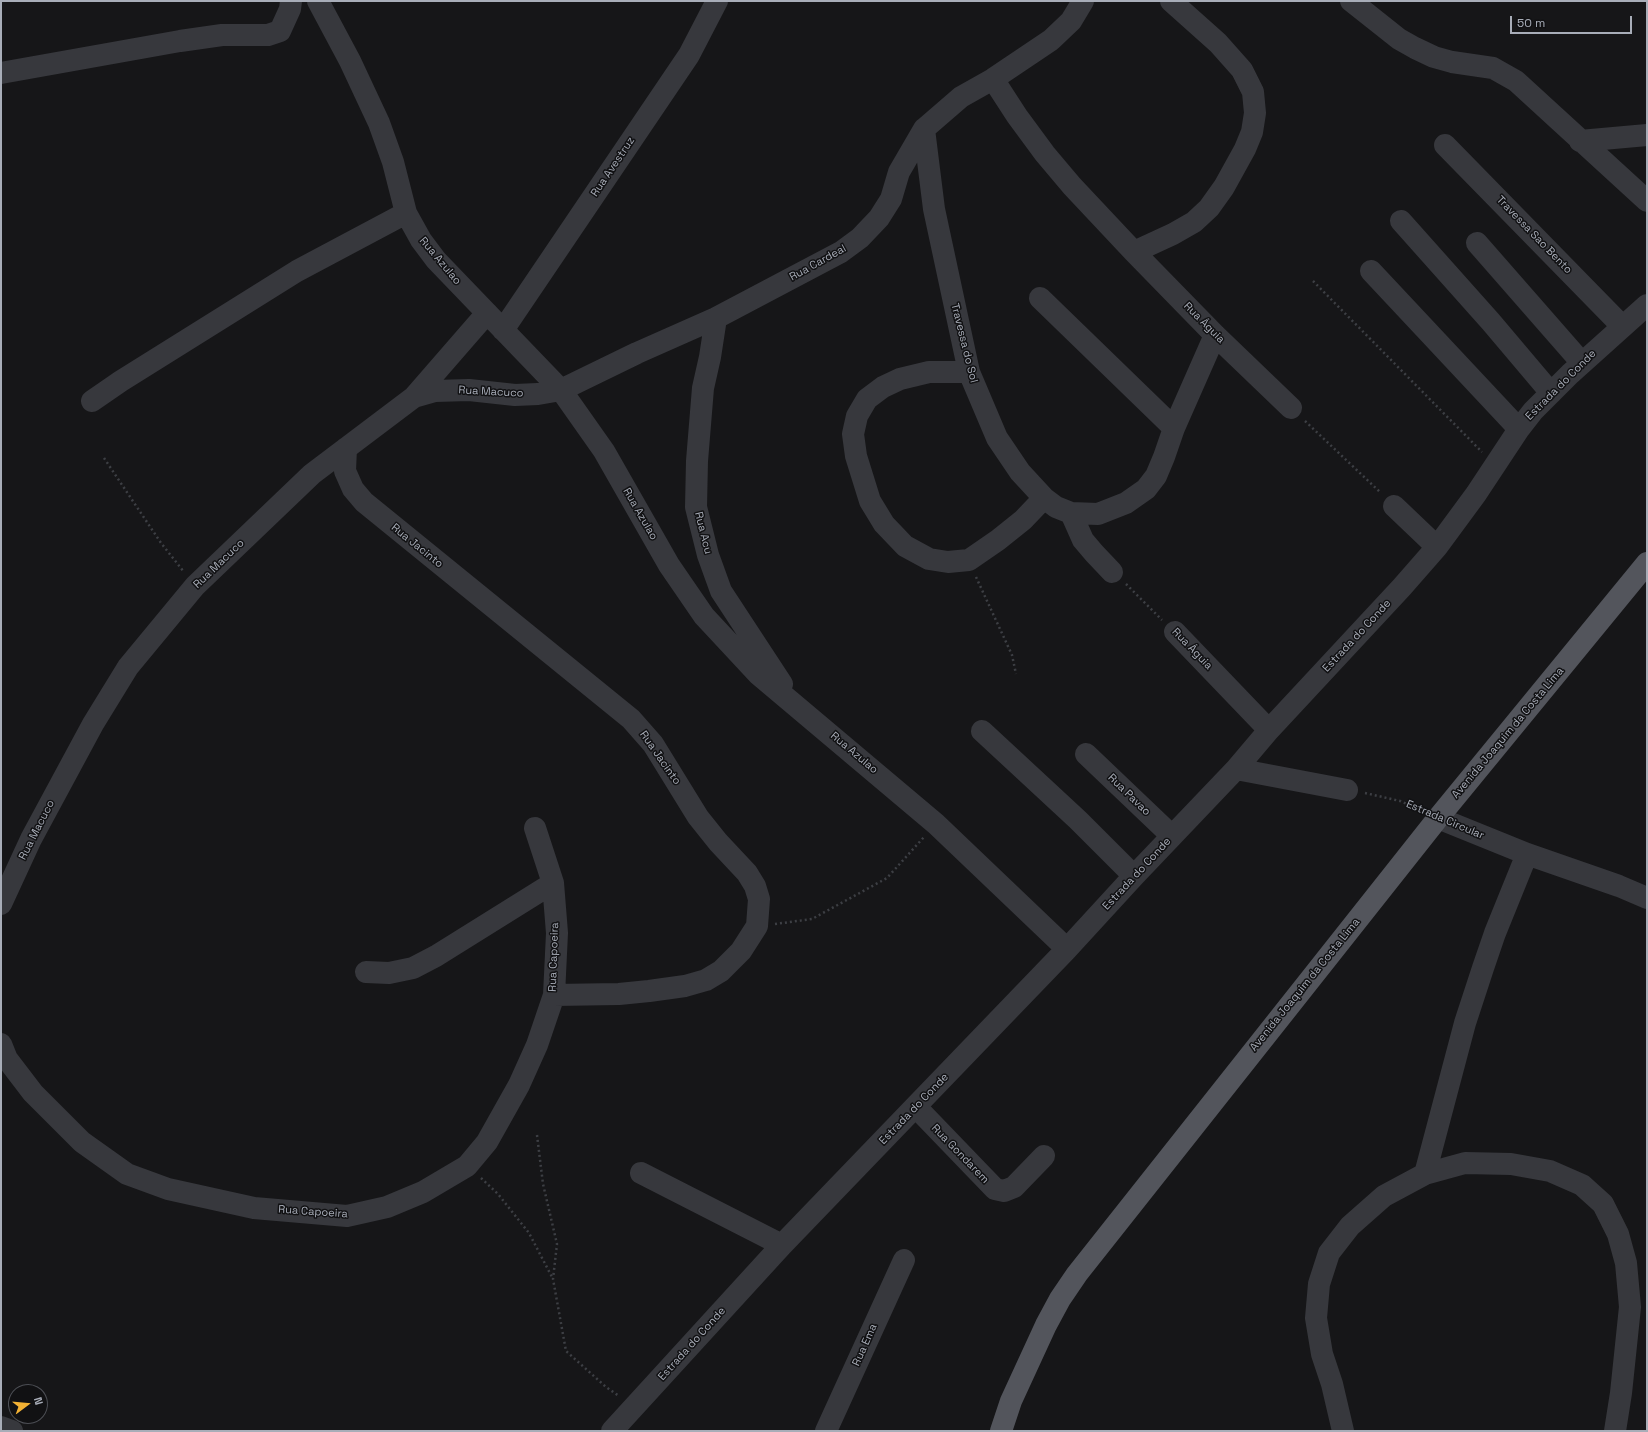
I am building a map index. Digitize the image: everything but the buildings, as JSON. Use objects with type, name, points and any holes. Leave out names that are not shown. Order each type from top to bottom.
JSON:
[{"type":"main road","name":"Avenida Joaquim da Costa Lima","points":[[1001,1431],[1011,1401],[1046,1325],[1076,1274],[1438,818],[1647,563]]},
{"type":"street","points":[[1,73],[222,35],[268,35],[280,31],[290,9],[291,1]]},
{"type":"street","name":"Rua Azulao","points":[[318,1],[350,61],[379,123],[393,162],[406,213],[421,240],[436,260],[562,390],[604,451],[669,565],[704,616],[758,674],[794,702],[936,824],[1067,949]]},
{"type":"street","name":"Rua Avestruz","points":[[503,330],[689,55],[717,1]]},
{"type":"street","name":"Rua Cardeal","points":[[562,390],[637,353],[716,318],[841,252],[860,238],[879,218],[891,200],[899,172],[924,129],[961,97],[993,79],[1051,40],[1071,21],[1083,1]]},
{"type":"street","points":[[1134,252],[1194,222],[1209,208],[1224,187],[1245,149],[1252,132],[1255,113],[1253,92],[1242,70],[1218,43],[1171,1]]},
{"type":"street","points":[[1350,1],[1399,39],[1415,48],[1434,57],[1452,62],[1493,68],[1516,81],[1647,201]]},
{"type":"street","name":"Rua Águia","points":[[993,79],[1017,116],[1045,154],[1134,252],[1215,335],[1291,408]]},
{"type":"street","name":"Travessa do Sol","points":[[924,129],[934,209],[969,372],[997,438],[1020,472],[1044,498],[1056,507],[1071,513],[1098,514],[1126,503],[1146,489],[1156,476],[1174,428],[1215,335]]},
{"type":"street","points":[[1580,141],[1647,135]]},
{"type":"street","name":"Travessa Sao Bento","points":[[1445,145],[1622,326]]},
{"type":"street","points":[[92,401],[121,381],[297,271],[406,213]]},
{"type":"street","points":[[1401,221],[1551,393]]},
{"type":"street","points":[[1477,243],[1582,363]]},
{"type":"street","points":[[1371,271],[1519,429]]},
{"type":"street","points":[[1040,298],[1174,428]]},
{"type":"street","name":"Estrada do Conde","points":[[612,1431],[782,1245],[1067,949],[1236,769],[1269,730],[1402,587],[1437,547],[1496,466],[1519,429],[1533,411],[1582,363],[1647,305]]},
{"type":"street","points":[[414,397],[487,313]]},
{"type":"street","name":"Rua Acu","points":[[716,318],[710,357],[703,388],[696,508],[708,555],[722,591],[794,702]]},
{"type":"street","points":[[969,372],[929,372],[900,378],[882,387],[867,399],[857,416],[853,434],[856,456],[870,501],[884,524],[905,546],[929,559],[948,562],[969,560],[1023,520],[1044,498]]},
{"type":"street","name":"Rua Macuco","points":[[1,904],[31,839],[97,718],[128,667],[195,586],[312,474],[414,397],[435,391],[469,390],[515,395],[538,394],[562,390]]},
{"type":"street","name":"Rua Jacinto","points":[[346,448],[345,471],[353,489],[364,502],[631,719],[653,744],[698,817],[718,842],[747,873],[755,886],[759,899],[757,926],[741,951],[721,971],[706,980],[685,986],[649,992],[554,995]]},
{"type":"street","points":[[1394,506],[1437,547]]},
{"type":"street","points":[[1071,513],[1083,540],[1112,572]]},
{"type":"street","name":"Rua Águia","points":[[1175,632],[1269,730]]},
{"type":"street","points":[[982,731],[1078,820],[1134,876]]},
{"type":"street","name":"Rua Pavao","points":[[1086,754],[1172,836]]},
{"type":"street","points":[[1236,769],[1347,790]]},
{"type":"street","name":"Estrada Circular","points":[[1438,818],[1527,854],[1619,886],[1647,898]]},
{"type":"street","name":"Rua Capoeira","points":[[1,1044],[7,1059],[33,1093],[82,1142],[127,1174],[168,1189],[254,1208],[347,1216],[387,1207],[423,1192],[467,1166],[487,1142],[519,1085],[537,1045],[554,995],[557,933],[553,884],[535,828]]},
{"type":"street","points":[[1425,1174],[1483,968],[1527,854]]},
{"type":"street","points":[[366,972],[389,973],[412,968],[436,956],[553,884]]},
{"type":"street","name":"Rua Gondarem","points":[[916,1107],[995,1189],[1004,1191],[1014,1187],[1044,1156]]},
{"type":"street","points":[[1342,1431],[1332,1384],[1322,1354],[1316,1318],[1319,1284],[1329,1253],[1350,1226],[1384,1196],[1425,1174],[1465,1162],[1511,1164],[1550,1171],[1582,1185],[1602,1204],[1618,1234],[1626,1263],[1630,1307],[1621,1393],[1615,1431]]},
{"type":"street","points":[[642,1174],[782,1245]]},
{"type":"street","name":"Rua Ema","points":[[826,1431],[904,1260]]},
{"type":"street","points":[[1,1427],[12,1431]]},
{"type":"path","points":[[1313,281],[1496,466]]},
{"type":"path","points":[[1291,408],[1394,506]]},
{"type":"path","points":[[104,458],[161,543],[195,586]]},
{"type":"path","points":[[969,560],[1012,655],[1016,674]]},
{"type":"path","name":"Rua Águia","points":[[1112,572],[1175,632]]},
{"type":"path","name":"Estrada Circular","points":[[1347,790],[1400,801],[1416,806],[1438,818]]},
{"type":"path","points":[[757,926],[812,918],[887,878],[936,824]]},
{"type":"path","points":[[537,1135],[543,1184],[557,1244],[553,1279],[566,1351],[606,1387],[635,1406]]},
{"type":"path","points":[[467,1166],[498,1194],[529,1233],[553,1279]]}]
